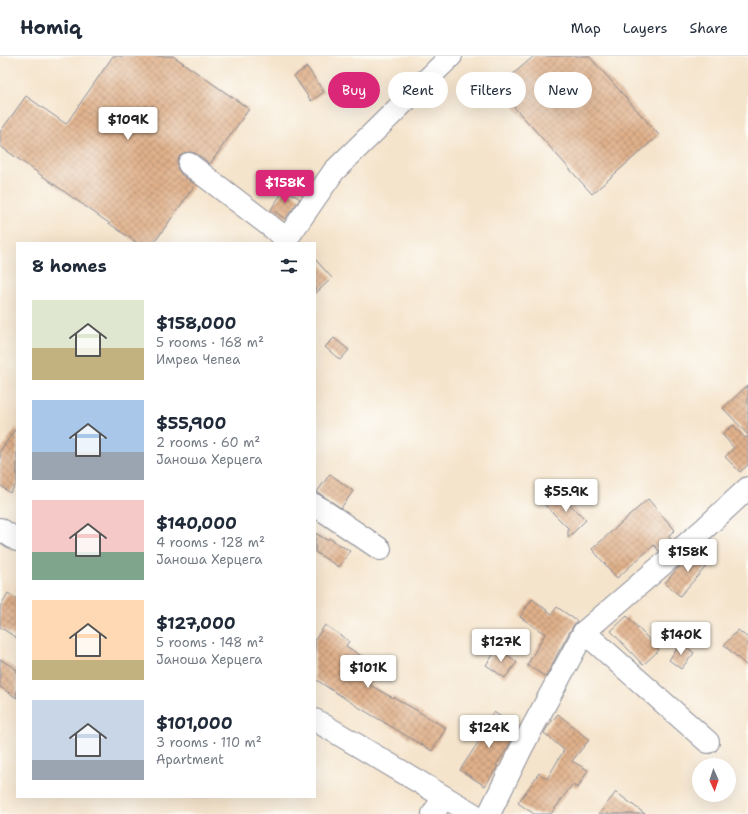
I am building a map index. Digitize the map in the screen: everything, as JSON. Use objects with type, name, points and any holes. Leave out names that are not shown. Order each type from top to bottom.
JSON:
[{"type":"street","points":[[189,164],[285,241],[334,171],[451,56]]},
{"type":"street","points":[[489,814],[523,745],[584,632],[748,488]]},
{"type":"street","points":[[316,506],[380,549]]},
{"type":"street","points":[[0,529],[16,539]]},
{"type":"street","points":[[584,632],[708,742]]},
{"type":"street","points":[[316,721],[439,805],[473,814]]},
{"type":"building","points":[[113,56],[173,56],[249,109],[210,164],[197,154],[191,152],[184,153],[179,157],[177,163],[178,169],[181,174],[195,185],[155,242],[136,242],[0,146],[0,132],[26,96],[66,124]]},
{"type":"building","points":[[534,56],[589,56],[659,135],[592,194],[515,108],[526,108],[526,72],[516,72]]},
{"type":"building","points":[[307,67],[324,92],[311,101],[294,76]]},
{"type":"building","points":[[285,189],[300,199],[285,219],[271,209]]},
{"type":"building","points":[[316,260],[332,278],[316,293]]},
{"type":"building","points":[[334,338],[349,350],[340,360],[325,347]]},
{"type":"building","points":[[748,385],[748,435],[723,408]]},
{"type":"building","points":[[733,425],[745,438],[748,436],[748,465],[740,472],[725,457],[734,448],[722,434]]},
{"type":"building","points":[[16,428],[16,484],[10,493],[0,485],[0,451]]},
{"type":"building","points":[[330,474],[353,491],[341,508],[317,492]]},
{"type":"building","points":[[557,492],[586,520],[568,538],[568,528],[545,505]]},
{"type":"building","points":[[648,499],[675,530],[668,536],[672,540],[659,551],[654,545],[617,578],[592,549]]},
{"type":"building","points":[[316,534],[327,540],[329,538],[350,551],[339,567],[316,553]]},
{"type":"building","points":[[698,550],[711,561],[680,596],[665,583],[677,569]]},
{"type":"building","points":[[8,593],[16,598],[16,637],[0,627],[0,607]]},
{"type":"building","points":[[532,599],[552,614],[557,607],[577,621],[546,677],[527,665],[545,634],[520,617]]},
{"type":"building","points":[[627,616],[659,650],[643,665],[611,631]]},
{"type":"building","points":[[325,625],[349,641],[346,646],[381,669],[370,685],[393,698],[394,697],[446,728],[432,751],[316,680],[316,638]]},
{"type":"building","points":[[738,630],[748,638],[748,667],[724,645]]},
{"type":"building","points":[[681,643],[694,653],[681,669],[669,660]]},
{"type":"building","points":[[498,648],[517,662],[505,678],[486,665]]},
{"type":"building","points":[[0,659],[16,669],[16,697],[0,687]]},
{"type":"building","points":[[494,712],[518,729],[496,765],[498,766],[485,786],[460,770],[483,735],[480,732]]},
{"type":"building","points":[[558,714],[589,740],[572,761],[588,770],[578,788],[572,785],[551,814],[534,814],[518,803],[539,773],[547,779],[564,750],[544,733]]},
{"type":"building","points":[[616,792],[645,814],[599,814]]}]
